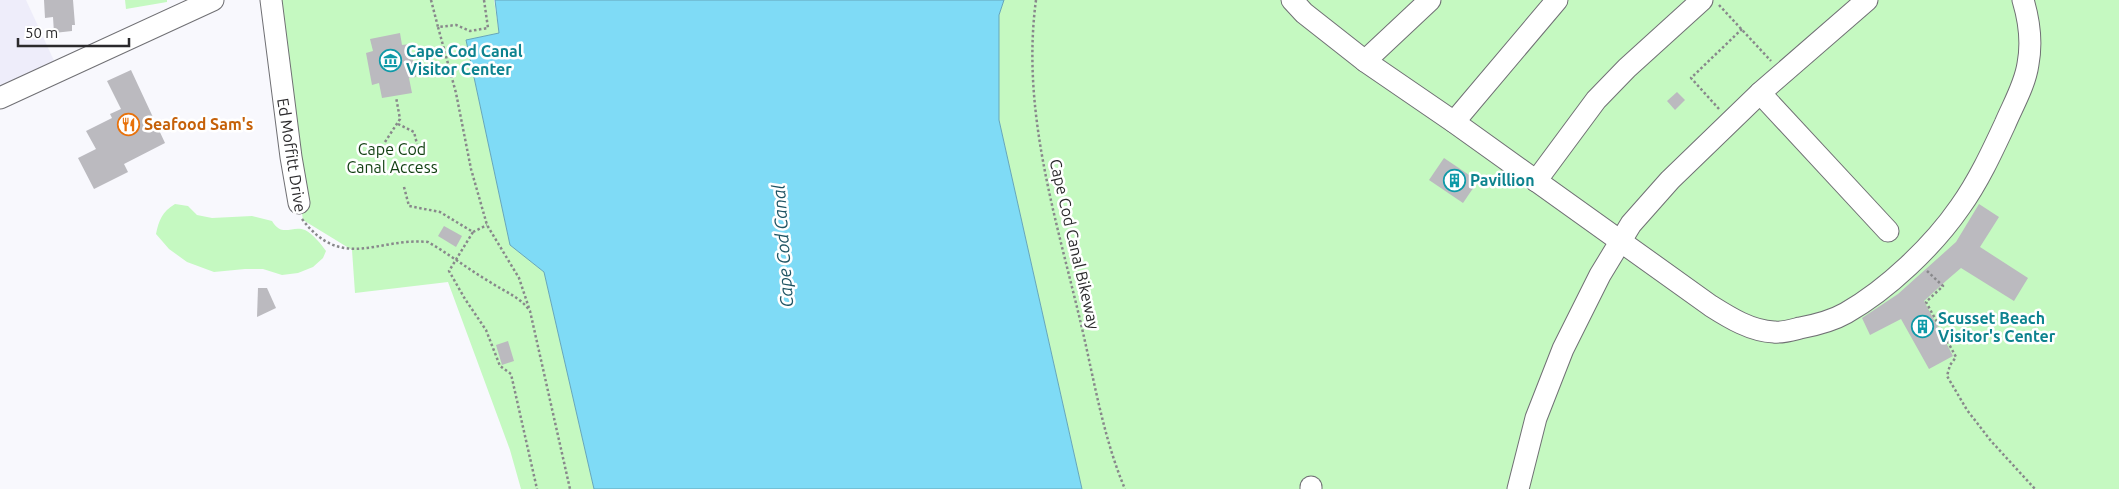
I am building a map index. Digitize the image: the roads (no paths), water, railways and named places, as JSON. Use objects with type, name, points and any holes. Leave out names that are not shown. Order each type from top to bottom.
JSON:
[{"type":"street","points":[[0,98],[213,0]]},
{"type":"street","name":"Ed Moffitt Drive","points":[[271,0],[290,157],[298,203]]},
{"type":"street","points":[[1365,61],[1430,0]]},
{"type":"street","points":[[1454,122],[1557,0]]},
{"type":"street","points":[[1536,181],[1582,116],[1596,100],[1702,0]]},
{"type":"street","points":[[1518,489],[1536,418],[1553,373],[1580,312],[1631,224],[1656,195],[1760,93],[1867,0]]},
{"type":"street","points":[[1293,1],[1365,61],[1728,316],[1760,330],[1775,333],[1830,321],[1846,313],[1884,285],[1915,258],[1943,229],[1969,193],[1996,142],[2020,89],[2028,66],[2030,52],[2027,16],[2023,0]]},
{"type":"street","points":[[1760,93],[1888,231]]},
{"type":"water","name":"Cape Cod Canal","points":[[495,0],[1004,0],[999,15],[999,120],[1082,489],[594,489],[544,272],[510,245],[466,40],[499,33]]},
{"type":"place","name":"Cape Cod Canal Visitor Center","points":[[390,60]]},
{"type":"place","name":"Seafood Sam's","points":[[128,124]]},
{"type":"place","name":"Pavillion","points":[[1454,180]]},
{"type":"place","name":"Scusset Beach Visitor's Center","points":[[1922,327]]},
{"type":"park label","name":"Cape Cod Canal Access","points":[[392,158]]}]
